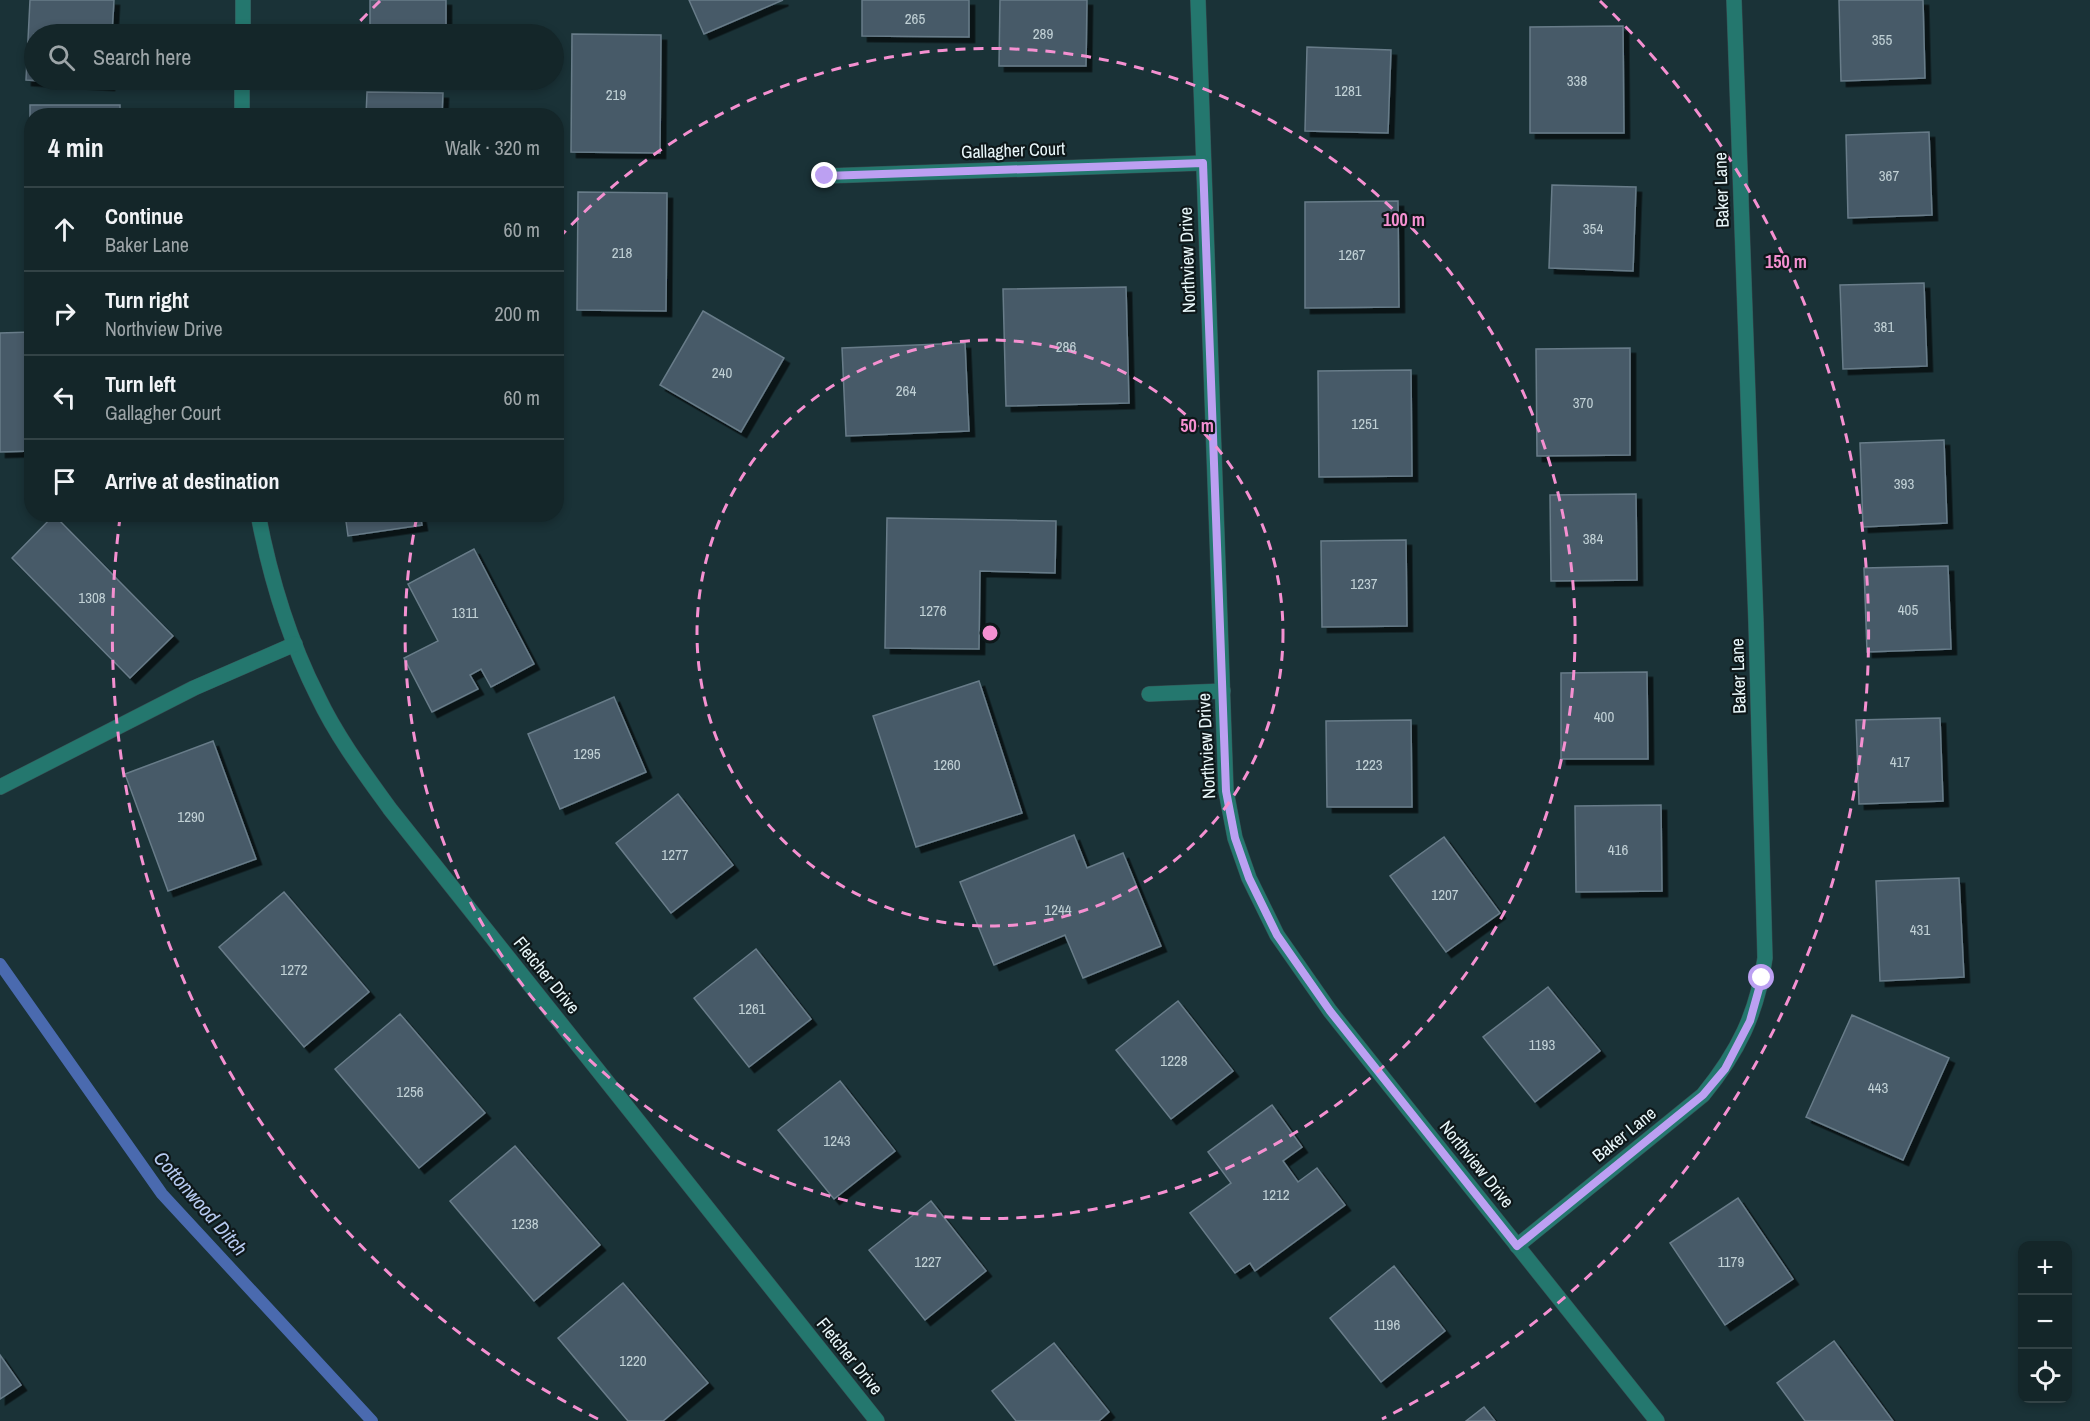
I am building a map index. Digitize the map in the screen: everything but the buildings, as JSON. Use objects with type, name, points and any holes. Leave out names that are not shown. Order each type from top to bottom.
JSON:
[{"type":"street","points":[[243,0],[243,24]]},
{"type":"street","name":"Northview Drive","points":[[1198,0],[1226,791],[1235,838],[1249,878],[1277,935],[1330,1011],[1657,1421]]},
{"type":"street","name":"Baker Lane","points":[[1517,1246],[1703,1095],[1725,1069],[1750,1021],[1762,978],[1765,958],[1757,659],[1734,0]]},
{"type":"street","points":[[242,90],[242,108]]},
{"type":"street","name":"Gallagher Court","points":[[825,176],[1203,163]]},
{"type":"street","name":"Fletcher Drive","points":[[260,522],[265,551],[295,644],[318,698],[351,753],[390,809],[877,1421]]},
{"type":"street","points":[[0,787],[194,688],[295,644]]},
{"type":"street","points":[[1149,694],[1223,691]]},
{"type":"waterway","name":"Cottonwood Ditch","points":[[0,964],[162,1194],[372,1421]]},
{"type":"route","points":[[825,176],[1203,163],[1226,791],[1235,838],[1249,878],[1277,935],[1330,1011],[1517,1246],[1703,1095],[1725,1069],[1750,1021],[1762,978]]}]
